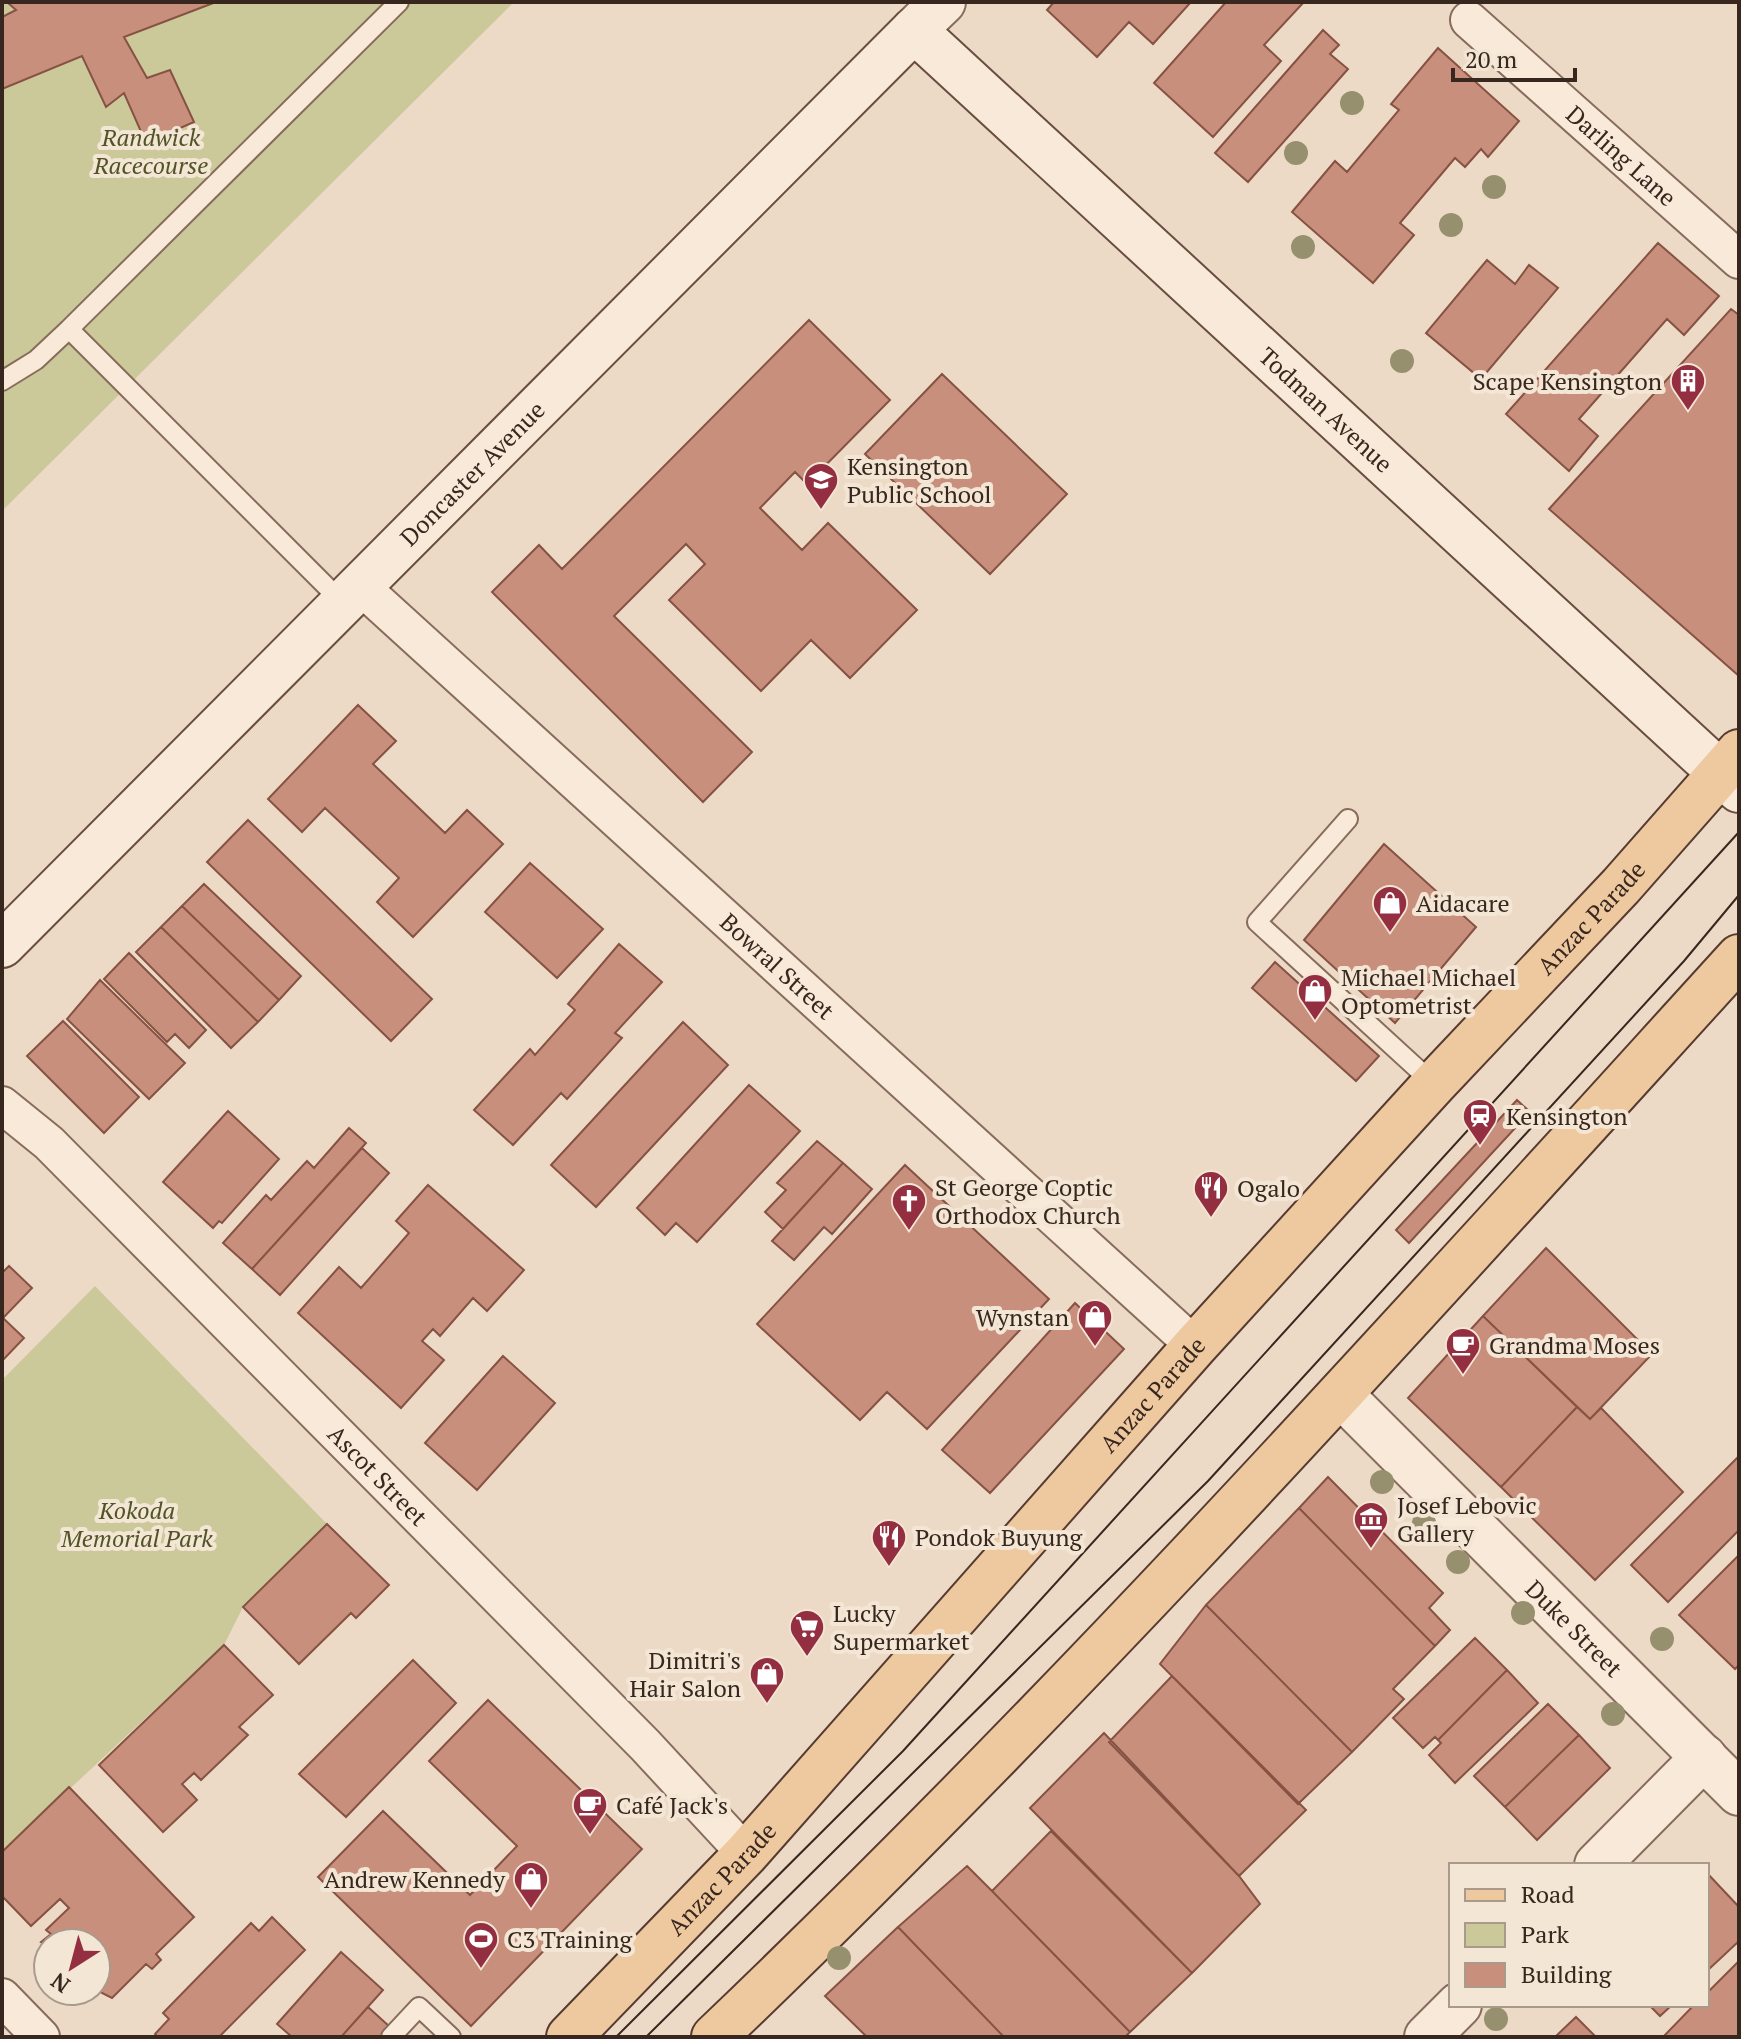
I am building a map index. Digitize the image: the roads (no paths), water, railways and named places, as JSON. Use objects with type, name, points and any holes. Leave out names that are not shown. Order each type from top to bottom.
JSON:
[{"type":"main road","name":"Doncaster Avenue","points":[[2,945],[928,16]]},
{"type":"main road","name":"Todman Avenue","points":[[928,16],[1733,772]]},
{"type":"main road","name":"Anzac Parade","points":[[569,2037],[746,1854],[1195,1346],[1434,1084],[1733,772]]},
{"type":"main road","points":[[714,2037],[856,1898],[1341,1395],[1739,957]]},
{"type":"main road","name":"Duke Street","points":[[1341,1395],[1739,1793]]},
{"type":"main road","points":[[1599,1863],[1704,1757]]},
{"type":"main road","points":[[1427,2037],[1457,2007]]},
{"type":"street","name":"Darling Lane","points":[[1469,20],[1739,260]]},
{"type":"street","name":"Bowral Street","points":[[351,594],[1195,1346]]},
{"type":"street","name":"Ascot Street","points":[[2,1105],[49,1143],[645,1745],[746,1854]]},
{"type":"street","points":[[2,1997],[41,2037]]},
{"type":"lane","points":[[2,381],[36,360],[69,329],[399,2]]},
{"type":"lane","points":[[69,329],[351,594]]},
{"type":"lane","points":[[1348,819],[1257,922],[1434,1084]]},
{"type":"lane","points":[[391,2037],[419,2007],[451,2037]]},
{"type":"tram line","points":[[616,2037],[903,1751],[1739,832]]},
{"type":"tram line","points":[[646,2037],[1208,1481],[1684,961],[1739,895]]},
{"type":"place","name":"Scape Kensington","points":[[1688,412]]},
{"type":"place","name":"Kensington Public School","points":[[821,511]]},
{"type":"place","name":"Aidacare","points":[[1390,934]]},
{"type":"place","name":"Michael Michael Optometrist","points":[[1315,1022]]},
{"type":"place","name":"Kensington","points":[[1480,1147]]},
{"type":"place","name":"Ogalo","points":[[1211,1219]]},
{"type":"place","name":"St George Coptic Orthodox Church","points":[[909,1232]]},
{"type":"place","name":"Wynstan","points":[[1095,1348]]},
{"type":"place","name":"Grandma Moses","points":[[1463,1376]]},
{"type":"place","name":"Josef Lebovic Gallery","points":[[1371,1550]]},
{"type":"place","name":"Pondok Buyung","points":[[889,1568]]},
{"type":"place","name":"Lucky Supermarket","points":[[807,1658]]},
{"type":"place","name":"Dimitri's Hair Salon","points":[[767,1705]]},
{"type":"place","name":"Café Jack's","points":[[590,1836]]},
{"type":"place","name":"Andrew Kennedy","points":[[531,1910]]},
{"type":"place","name":"C3 Training","points":[[481,1970]]},
{"type":"park label","name":"Randwick Racecourse","points":[[151,151]]},
{"type":"park label","name":"Kokoda Memorial Park","points":[[137,1524]]}]
